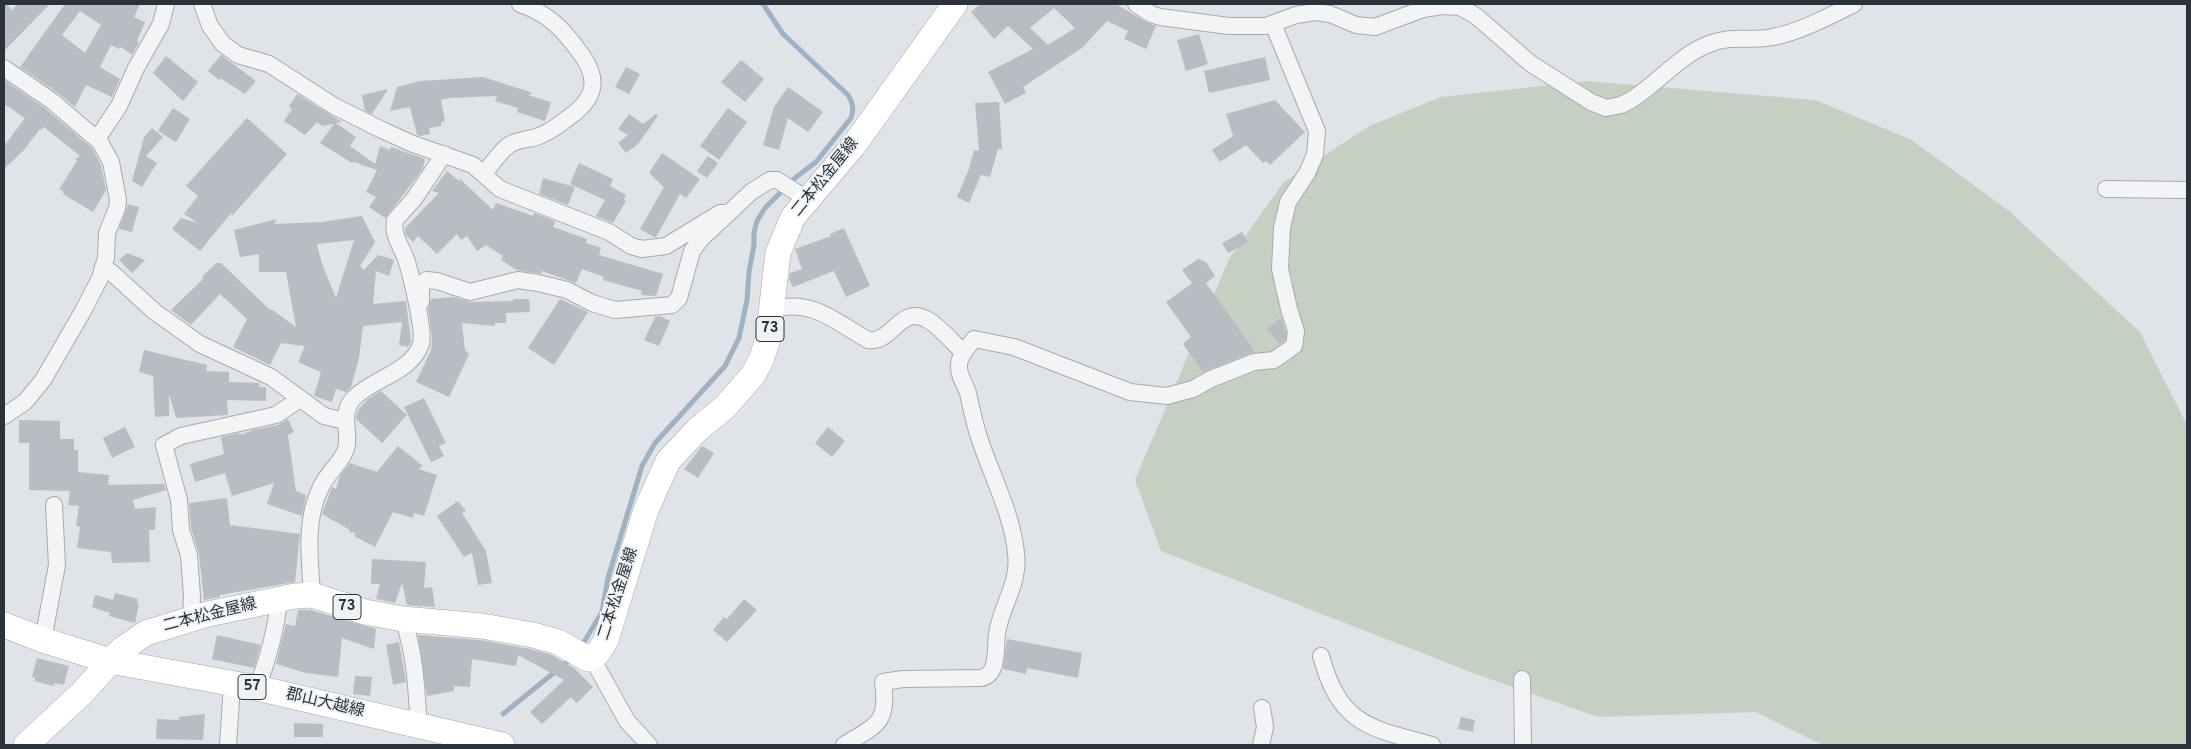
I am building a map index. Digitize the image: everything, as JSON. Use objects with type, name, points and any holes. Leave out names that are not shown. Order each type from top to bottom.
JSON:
[{"type":"main road","name":"二本松金屋線","points":[[26,745],[81,694],[110,661],[131,642],[146,633],[208,614],[295,596],[312,595],[345,607],[403,619],[482,626],[533,635],[558,642],[588,659],[592,658],[599,652],[606,640],[646,510],[668,461],[697,430],[725,407],[753,375],[768,339],[778,253],[783,237],[793,217],[854,145],[955,4]]},
{"type":"main road","name":"郡山大越線","points":[[7,631],[110,661],[257,688],[502,745]]},
{"type":"street","points":[[97,139],[119,106],[136,68],[161,24],[166,4]]},
{"type":"street","points":[[202,4],[210,26],[232,52],[247,59],[278,68],[334,106],[357,118],[413,144],[473,165],[500,189],[565,213],[609,232],[627,244],[639,248],[656,248],[674,243],[720,213],[728,213]]},
{"type":"street","points":[[484,174],[496,158],[511,144],[541,135],[581,108],[588,100],[592,87],[590,70],[583,57],[560,27],[545,14],[520,4]]},
{"type":"street","points":[[1136,4],[1151,14],[1187,22],[1228,26],[1273,24],[1296,14],[1315,12],[1330,14],[1356,25],[1375,27],[1423,9],[1443,6],[1460,7],[1476,16],[1530,64],[1591,102],[1606,108],[1621,105],[1632,100],[1695,50],[1710,43],[1740,37],[1764,39],[1775,37],[1826,18],[1854,4]]},
{"type":"street","points":[[844,745],[873,727],[882,717],[885,711],[883,682],[980,678],[987,677],[994,670],[997,630],[1015,583],[1016,554],[1013,536],[999,489],[978,434],[966,386],[960,374],[959,364],[974,339],[993,341],[1014,347],[1130,392],[1167,396],[1193,389],[1210,379],[1254,362],[1274,360],[1294,346],[1296,331],[1280,268],[1282,228],[1288,202],[1315,154],[1317,131],[1273,24]]},
{"type":"street","points":[[4,68],[52,101],[97,139],[110,162],[118,200],[117,208],[107,233],[106,258],[100,278],[83,311],[43,380],[25,402],[4,416]]},
{"type":"street","points":[[312,595],[309,541],[310,518],[325,477],[341,459],[346,448],[348,407],[354,398],[408,363],[417,352],[422,335],[406,259],[395,234],[394,224],[397,217],[419,192],[444,154]]},
{"type":"street","points":[[417,308],[421,301],[421,285],[424,280],[440,282],[470,292],[518,280],[567,290],[592,303],[616,310],[672,304],[679,298],[692,251],[700,240],[751,192],[770,180],[781,181],[807,199]]},
{"type":"street","points":[[2106,189],[2187,190]]},
{"type":"street","points":[[103,268],[111,272],[141,300],[179,330],[212,351],[249,365],[271,377],[324,416],[346,421]]},
{"type":"street","points":[[772,310],[788,305],[803,306],[828,316],[868,340],[876,341],[888,335],[899,322],[911,316],[917,316],[926,319],[964,353]]},
{"type":"street","points":[[191,619],[192,596],[189,555],[181,530],[179,500],[164,445],[181,436],[276,415],[300,399]]},
{"type":"street","points":[[43,640],[55,584],[54,505]]},
{"type":"street","points":[[257,688],[272,644],[279,600]]},
{"type":"street","points":[[403,619],[410,638],[416,670],[418,713]]},
{"type":"street","points":[[1322,656],[1328,678],[1346,710],[1356,718],[1400,736],[1432,745]]},
{"type":"street","points":[[592,658],[627,721],[649,745]]},
{"type":"street","points":[[1522,679],[1523,745]]},
{"type":"street","points":[[228,745],[232,684]]},
{"type":"street","points":[[1261,745],[1264,727],[1262,708]]},
{"type":"green space","points":[[1587,81],[1815,100],[1910,139],[2008,210],[2140,332],[2187,425],[2187,745],[1823,745],[1756,712],[1598,717],[1473,673],[1161,551],[1135,480],[1229,259],[1283,183],[1369,126],[1441,97]]},
{"type":"building","points":[[4,4],[12,10],[18,4],[50,4],[4,51]]},
{"type":"building","points":[[65,4],[140,4],[134,17],[145,22],[137,41],[139,42],[132,55],[121,47],[119,49],[111,45],[100,67],[120,79],[112,97],[86,85],[75,107],[20,67]],"holes":[[[80,11],[101,25],[85,53],[62,35]]]},
{"type":"building","points":[[980,4],[1116,4],[1156,26],[1146,49],[1124,39],[1128,31],[1107,21],[1082,48],[1023,87],[1026,93],[1005,104],[988,72],[1033,49],[1008,26],[994,39],[971,12]],"holes":[[[1054,8],[1075,28],[1048,45],[1030,28]]]},
{"type":"building","points":[[1199,34],[1208,64],[1186,71],[1177,40]]},
{"type":"building","points":[[221,55],[256,81],[245,94],[220,78],[219,80],[208,71]]},
{"type":"building","points":[[166,56],[198,82],[183,101],[153,73]]},
{"type":"building","points":[[1265,57],[1270,80],[1209,93],[1204,71]]},
{"type":"building","points":[[741,60],[764,79],[745,102],[721,82]]},
{"type":"building","points":[[626,67],[640,74],[629,94],[615,87]]},
{"type":"building","points":[[483,77],[533,93],[528,95],[551,102],[545,121],[517,112],[518,108],[495,101],[497,96],[450,98],[441,100],[445,121],[441,122],[441,126],[429,128],[430,134],[420,136],[417,135],[410,107],[390,111],[397,87],[420,81]]},
{"type":"building","points":[[4,80],[46,109],[92,148],[101,165],[106,190],[93,212],[63,194],[64,192],[59,189],[77,161],[75,159],[80,156],[44,127],[42,130],[40,129],[23,151],[4,169],[4,146],[25,118],[4,104]]},
{"type":"building","points":[[788,87],[823,112],[808,132],[788,118],[779,150],[763,145],[774,107]]},
{"type":"building","points":[[388,89],[372,114],[365,111],[362,95]]},
{"type":"building","points":[[297,94],[342,122],[336,123],[356,137],[350,146],[375,164],[380,146],[390,150],[391,147],[425,159],[423,168],[385,218],[369,207],[376,197],[366,192],[377,170],[354,162],[352,163],[320,143],[334,124],[322,126],[317,122],[305,135],[284,121],[292,109],[289,106]]},
{"type":"building","points":[[1275,100],[1305,132],[1270,165],[1266,161],[1263,163],[1246,145],[1220,162],[1212,150],[1233,136],[1226,114]]},
{"type":"building","points":[[999,102],[1002,149],[998,149],[990,177],[981,175],[969,203],[957,197],[969,169],[974,150],[979,151],[975,103]]},
{"type":"building","points":[[173,108],[190,119],[176,142],[158,131]]},
{"type":"building","points":[[728,108],[747,122],[719,160],[700,146]]},
{"type":"building","points":[[629,114],[643,124],[656,114],[658,116],[638,144],[626,153],[618,143],[628,135],[618,129]]},
{"type":"building","points":[[247,118],[287,154],[232,216],[231,213],[200,251],[172,229],[181,218],[198,223],[184,214],[198,196],[186,186]]},
{"type":"building","points":[[152,128],[163,137],[146,156],[157,163],[142,187],[132,181],[144,137]]},
{"type":"building","points":[[662,153],[700,179],[686,198],[680,194],[656,237],[654,237],[640,229],[664,187],[649,173]]},
{"type":"building","points":[[708,156],[718,163],[707,178],[697,171]]},
{"type":"building","points":[[579,163],[613,179],[610,186],[626,195],[624,199],[626,201],[613,223],[596,216],[605,200],[570,184]]},
{"type":"building","points":[[447,171],[459,181],[460,179],[493,210],[496,203],[533,216],[534,213],[555,221],[553,227],[587,239],[586,243],[601,248],[599,255],[663,274],[656,296],[641,295],[642,291],[603,280],[604,277],[582,269],[576,283],[542,271],[541,274],[517,270],[501,260],[503,256],[486,245],[477,251],[467,236],[461,240],[457,234],[437,254],[418,236],[413,242],[406,235],[405,228],[439,193],[432,191]]},
{"type":"building","points":[[543,178],[575,187],[568,205],[539,194]]},
{"type":"building","points":[[128,204],[139,207],[132,232],[119,229]]},
{"type":"building","points":[[362,216],[375,242],[360,266],[364,270],[378,255],[394,260],[389,276],[376,271],[373,304],[406,301],[411,341],[408,347],[399,345],[402,322],[363,326],[359,358],[351,387],[346,392],[336,389],[332,402],[314,396],[321,372],[298,362],[305,346],[281,343],[270,365],[233,347],[247,319],[220,294],[191,325],[171,310],[204,278],[202,277],[216,263],[221,263],[270,310],[296,327],[286,272],[259,272],[259,254],[240,257],[234,230],[277,219],[274,224],[322,222]],"holes":[[[354,240],[336,298],[322,264],[317,244]]]},
{"type":"building","points":[[844,228],[870,286],[846,297],[834,271],[793,287],[789,279],[790,273],[802,269],[795,249],[831,236],[830,234]]},
{"type":"building","points":[[1242,232],[1248,242],[1228,253],[1222,243]]},
{"type":"building","points":[[127,253],[145,260],[132,273],[119,260]]},
{"type":"building","points":[[1198,259],[1206,262],[1215,276],[1206,283],[1253,349],[1253,352],[1203,372],[1183,344],[1191,337],[1166,302],[1192,283],[1182,270]]},
{"type":"building","points":[[453,297],[472,302],[529,299],[530,312],[506,313],[506,323],[495,323],[495,326],[462,323],[465,350],[469,354],[449,397],[416,382],[431,350],[432,337],[428,309],[431,299]]},
{"type":"building","points":[[560,299],[588,312],[554,365],[528,348]]},
{"type":"building","points":[[660,316],[670,321],[659,346],[644,340],[655,317]]},
{"type":"building","points":[[1280,318],[1286,332],[1285,340],[1280,344],[1267,329]]},
{"type":"building","points":[[144,350],[207,365],[206,371],[229,372],[229,382],[260,383],[259,387],[266,387],[266,401],[227,400],[228,415],[176,418],[169,394],[169,416],[155,417],[153,376],[139,372]]},
{"type":"building","points":[[381,391],[407,415],[382,443],[356,419],[358,410],[368,399]]},
{"type":"building","points":[[424,398],[446,443],[439,446],[444,456],[431,462],[404,407]]},
{"type":"building","points":[[288,419],[294,432],[288,435],[296,491],[306,495],[302,516],[267,504],[274,483],[232,496],[225,473],[195,482],[190,464],[224,454],[221,437],[241,433],[241,435],[253,430],[278,425]]},
{"type":"building","points":[[19,420],[60,421],[60,439],[74,439],[74,450],[78,450],[78,472],[109,475],[108,485],[164,484],[166,490],[133,500],[135,509],[156,507],[155,530],[149,530],[150,562],[112,563],[111,552],[77,548],[80,527],[76,526],[79,506],[68,505],[70,491],[29,490],[29,443],[19,443]]},
{"type":"building","points":[[125,427],[135,447],[112,458],[103,438]]},
{"type":"building","points":[[828,427],[845,441],[832,457],[815,443]]},
{"type":"building","points":[[398,446],[423,466],[418,469],[437,475],[424,516],[414,513],[413,518],[393,512],[375,547],[354,536],[355,533],[349,532],[350,530],[322,514],[332,487],[336,489],[340,476],[350,463],[377,472]]},
{"type":"building","points":[[702,446],[714,453],[698,478],[684,469]]},
{"type":"building","points":[[227,498],[230,525],[300,534],[295,582],[220,595],[220,597],[204,600],[199,554],[191,528],[189,503]]},
{"type":"building","points":[[458,501],[466,511],[462,513],[486,551],[492,583],[478,585],[472,553],[464,557],[437,516]]},
{"type":"building","points":[[372,559],[426,562],[424,588],[432,587],[435,607],[407,605],[402,583],[395,603],[376,599],[380,584],[371,584]]},
{"type":"building","points":[[115,593],[138,599],[137,603],[139,604],[135,623],[109,616],[110,613],[92,607],[95,595],[113,600]]},
{"type":"building","points":[[744,599],[757,610],[727,642],[713,630],[724,617],[727,619]]},
{"type":"building","points":[[298,610],[310,610],[376,629],[374,649],[342,638],[338,677],[306,673],[276,664],[286,624],[295,626]]},
{"type":"building","points":[[217,635],[261,645],[254,668],[212,659]]},
{"type":"building","points":[[418,635],[480,640],[552,655],[574,668],[593,687],[577,703],[571,697],[542,724],[530,712],[564,680],[518,655],[516,666],[472,659],[470,687],[454,686],[454,691],[427,696]]},
{"type":"building","points":[[1007,639],[1082,653],[1078,678],[1027,668],[1026,674],[1003,669]]},
{"type":"building","points":[[399,642],[406,682],[393,685],[386,645]]},
{"type":"building","points":[[37,658],[69,666],[64,685],[54,683],[54,686],[34,681],[35,677],[32,677]]},
{"type":"building","points":[[355,676],[372,677],[370,696],[353,694]]},
{"type":"building","points":[[205,714],[203,740],[156,739],[157,719],[179,720],[179,717]]},
{"type":"building","points":[[1461,717],[1475,720],[1473,732],[1458,729]]},
{"type":"building","points":[[294,723],[323,724],[323,737],[294,737]]},
{"type":"waterway","points":[[584,642],[602,612],[608,578],[642,466],[655,443],[725,366],[739,338],[747,300],[754,232],[757,221],[765,208],[795,178],[816,162],[852,115],[852,106],[848,95],[783,34],[763,4]]},
{"type":"waterway","points":[[503,714],[572,658]]}]
